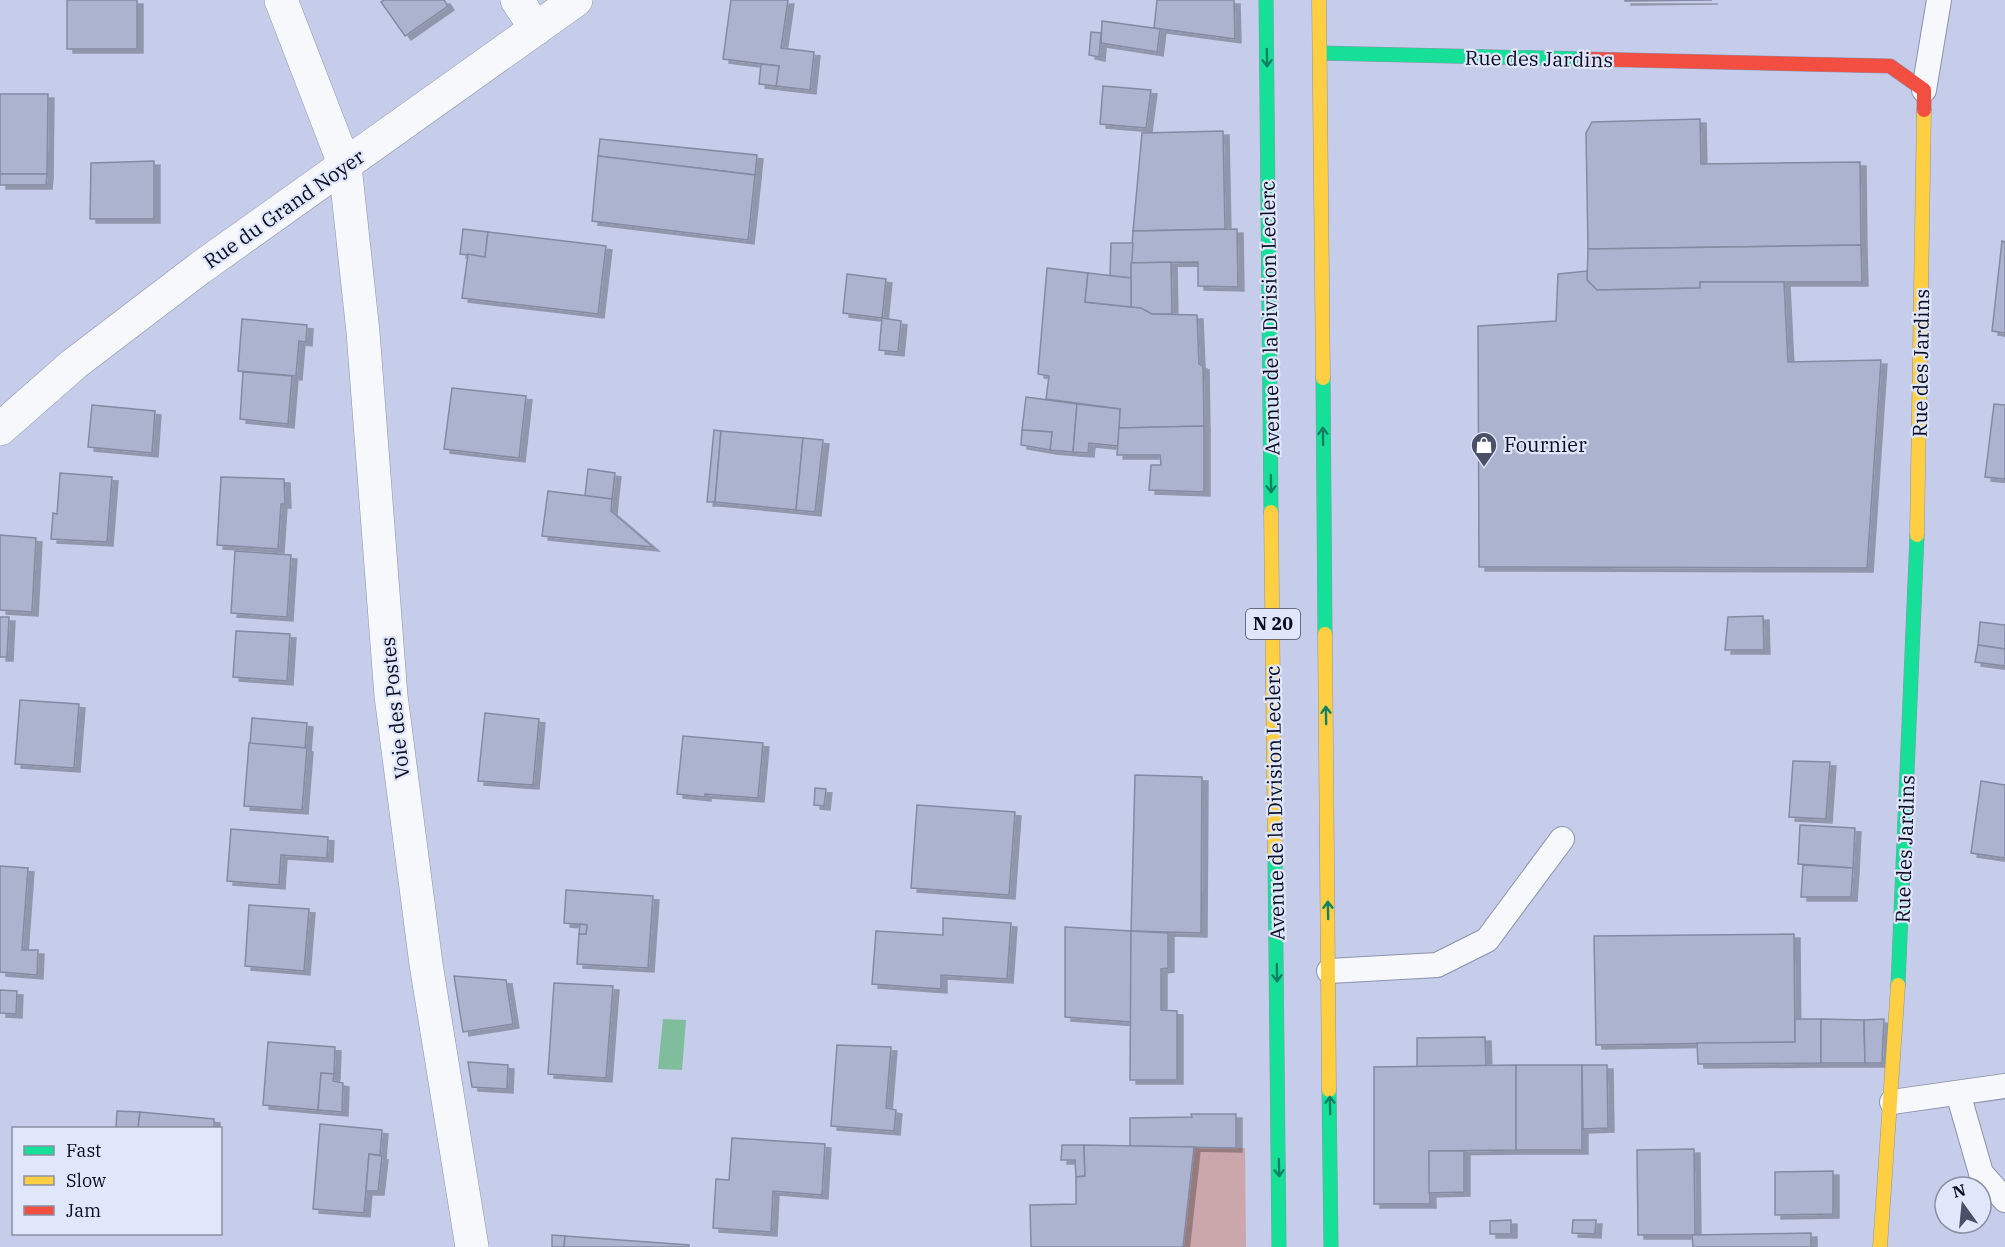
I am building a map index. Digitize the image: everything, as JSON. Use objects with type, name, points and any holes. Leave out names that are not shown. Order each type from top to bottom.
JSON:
[{"type":"main road","name":"Avenue de la Division Leclerc","points":[[1266,0],[1280,1247]]},
{"type":"main road","name":"N 20","points":[[1319,0],[1331,1247]]},
{"type":"main road","name":"Rue des Jardins","points":[[1320,52],[1890,66],[1924,90],[1921,432],[1901,955],[1880,1247]]},
{"type":"street","name":"Voie des Postes","points":[[281,0],[345,166],[363,332],[391,696],[426,964],[472,1247]]},
{"type":"street","points":[[517,0],[536,29]]},
{"type":"street","name":"Rue du Grand Noyer","points":[[0,429],[74,364],[173,289],[576,0]]},
{"type":"lane","points":[[1924,90],[1939,0]]},
{"type":"lane","points":[[1329,971],[1437,965],[1487,940],[1562,839]]},
{"type":"lane","points":[[1892,1102],[2005,1086]]},
{"type":"lane","points":[[1958,1093],[1981,1173],[2005,1200]]},
{"type":"shaded area","points":[[663,1019],[686,1020],[682,1070],[658,1069]]},
{"type":"shaded area","points":[[1194,1147],[1245,1148],[1246,1247],[1183,1247]]},
{"type":"building","points":[[67,0],[137,0],[137,49],[67,49]]},
{"type":"building","points":[[384,0],[444,0],[448,6],[405,36],[381,2]]},
{"type":"building","points":[[731,0],[788,0],[781,48],[814,52],[810,90],[776,86],[779,66],[723,59]]},
{"type":"building","points":[[1157,0],[1234,0],[1235,39],[1154,28]]},
{"type":"building","points":[[1625,0],[1712,0],[1625,1]]},
{"type":"building","points":[[1102,21],[1160,29],[1157,52],[1101,43]]},
{"type":"building","points":[[1091,32],[1101,33],[1099,57],[1089,55]]},
{"type":"building","points":[[761,64],[779,66],[776,86],[759,84]]},
{"type":"building","points":[[1103,86],[1151,90],[1146,128],[1100,124]]},
{"type":"building","points":[[0,94],[48,94],[47,174],[0,174]]},
{"type":"building","points":[[1700,119],[1701,164],[1860,162],[1861,245],[1588,249],[1586,133],[1592,122]]},
{"type":"building","points":[[1223,131],[1225,229],[1133,231],[1142,133]]},
{"type":"building","points":[[600,139],[757,155],[755,175],[598,156]]},
{"type":"building","points":[[598,156],[755,175],[748,240],[592,221]]},
{"type":"building","points":[[154,161],[154,219],[90,219],[91,163]]},
{"type":"building","points":[[0,174],[47,174],[46,185],[0,185]]},
{"type":"building","points":[[463,229],[488,232],[485,257],[460,254]]},
{"type":"building","points":[[1237,229],[1238,287],[1198,286],[1198,262],[1131,263],[1133,231]]},
{"type":"building","points":[[488,232],[606,246],[598,314],[462,298],[468,254],[485,257]]},
{"type":"building","points":[[2002,241],[2005,242],[2005,333],[1992,331]]},
{"type":"building","points":[[1111,243],[1133,243],[1131,278],[1110,276]]},
{"type":"building","points":[[1861,245],[1862,282],[1700,282],[1700,288],[1597,290],[1587,280],[1588,249]]},
{"type":"building","points":[[1171,262],[1172,314],[1152,314],[1131,307],[1131,263]]},
{"type":"building","points":[[1047,268],[1088,273],[1085,302],[1141,308],[1152,314],[1197,315],[1199,364],[1203,366],[1204,426],[1119,428],[1120,409],[1046,399],[1049,376],[1038,374]]},
{"type":"building","points":[[1587,271],[1587,280],[1597,290],[1700,288],[1700,282],[1784,282],[1788,362],[1881,360],[1867,568],[1479,567],[1478,326],[1556,321],[1558,274]]},
{"type":"building","points":[[1088,273],[1131,278],[1131,307],[1085,302]]},
{"type":"building","points":[[847,274],[886,279],[882,318],[843,313]]},
{"type":"building","points":[[882,318],[901,321],[898,352],[879,350]]},
{"type":"building","points":[[242,319],[307,325],[306,342],[299,341],[296,376],[238,371]]},
{"type":"building","points":[[243,372],[292,376],[288,424],[240,419]]},
{"type":"building","points":[[452,388],[526,396],[519,458],[444,449]]},
{"type":"building","points":[[1026,397],[1077,404],[1073,452],[1050,450],[1052,432],[1022,430]]},
{"type":"building","points":[[1077,404],[1120,409],[1118,446],[1089,443],[1088,453],[1073,452]]},
{"type":"building","points":[[1994,404],[2005,405],[2005,479],[1985,477]]},
{"type":"building","points":[[92,405],[155,411],[152,453],[88,447]]},
{"type":"building","points":[[1204,426],[1204,492],[1149,490],[1151,465],[1161,465],[1160,455],[1117,455],[1119,428]]},
{"type":"building","points":[[714,430],[721,431],[715,502],[707,502]]},
{"type":"building","points":[[1022,430],[1052,432],[1050,450],[1021,445]]},
{"type":"building","points":[[721,431],[803,438],[796,510],[715,502]]},
{"type":"building","points":[[803,438],[823,440],[815,512],[796,510]]},
{"type":"building","points":[[588,469],[615,473],[612,499],[585,496]]},
{"type":"building","points":[[60,473],[112,477],[107,542],[51,539],[53,513],[57,514]]},
{"type":"building","points":[[221,477],[284,479],[285,504],[281,504],[278,549],[217,545]]},
{"type":"building","points":[[548,491],[612,499],[611,511],[653,547],[542,536]]},
{"type":"building","points":[[0,535],[36,538],[32,612],[0,610]]},
{"type":"building","points":[[235,551],[291,555],[287,617],[231,613]]},
{"type":"building","points":[[1763,616],[1764,650],[1725,650],[1728,617]]},
{"type":"building","points":[[0,617],[9,617],[7,657],[0,657]]},
{"type":"building","points":[[1980,622],[2005,625],[2005,649],[1978,645]]},
{"type":"building","points":[[236,631],[290,634],[287,681],[233,677]]},
{"type":"building","points":[[1978,645],[2005,649],[2005,666],[1975,662]]},
{"type":"building","points":[[20,700],[79,704],[74,768],[15,764]]},
{"type":"building","points":[[485,713],[539,719],[533,785],[478,781]]},
{"type":"building","points":[[252,718],[307,723],[305,748],[250,744]]},
{"type":"building","points":[[683,736],[763,743],[758,798],[677,794]]},
{"type":"building","points":[[249,743],[307,748],[302,810],[244,806]]},
{"type":"building","points":[[1793,761],[1830,762],[1826,819],[1789,817]]},
{"type":"building","points":[[1135,775],[1202,777],[1201,933],[1131,931]]},
{"type":"building","points":[[1981,781],[2005,785],[2005,858],[1971,853]]},
{"type":"building","points":[[815,788],[826,789],[824,806],[814,805]]},
{"type":"building","points":[[917,805],[1015,812],[1009,895],[911,888]]},
{"type":"building","points":[[1800,825],[1855,828],[1853,868],[1798,864]]},
{"type":"building","points":[[231,829],[328,837],[327,858],[281,855],[279,885],[227,881]]},
{"type":"building","points":[[1803,865],[1853,868],[1851,897],[1801,897]]},
{"type":"building","points":[[0,866],[28,868],[22,950],[38,950],[37,975],[0,972]]},
{"type":"building","points":[[566,890],[653,896],[648,968],[577,964],[579,934],[586,934],[587,925],[564,923]]},
{"type":"building","points":[[249,905],[309,909],[304,971],[245,966]]},
{"type":"building","points":[[943,918],[1011,923],[1007,979],[941,975],[941,989],[872,984],[876,931],[943,935]]},
{"type":"building","points":[[580,924],[587,925],[586,934],[579,934]]},
{"type":"building","points":[[1065,927],[1131,931],[1131,1022],[1065,1017]]},
{"type":"building","points":[[1131,931],[1168,933],[1168,968],[1161,969],[1161,1010],[1177,1011],[1177,1080],[1130,1080]]},
{"type":"building","points":[[1794,934],[1795,1042],[1596,1045],[1594,936]]},
{"type":"building","points":[[454,976],[506,980],[513,1024],[463,1032]]},
{"type":"building","points":[[554,983],[613,986],[606,1078],[548,1074]]},
{"type":"building","points":[[0,990],[17,991],[16,1014],[0,1013]]},
{"type":"building","points":[[1795,1019],[1821,1019],[1821,1063],[1698,1064],[1697,1043],[1795,1042]]},
{"type":"building","points":[[1821,1019],[1864,1020],[1865,1063],[1821,1063]]},
{"type":"building","points":[[1884,1019],[1882,1063],[1865,1063],[1864,1020]]},
{"type":"building","points":[[1485,1037],[1486,1066],[1417,1067],[1417,1038]]},
{"type":"building","points":[[268,1042],[335,1047],[334,1074],[321,1073],[318,1110],[263,1105]]},
{"type":"building","points":[[837,1045],[891,1047],[886,1108],[896,1110],[894,1131],[831,1126]]},
{"type":"building","points":[[468,1062],[508,1065],[507,1089],[472,1087]]},
{"type":"building","points":[[1516,1065],[1516,1150],[1429,1151],[1430,1204],[1374,1204],[1374,1067]]},
{"type":"building","points":[[1516,1065],[1582,1065],[1582,1150],[1516,1150]]},
{"type":"building","points":[[1582,1065],[1607,1065],[1608,1128],[1583,1129]]},
{"type":"building","points":[[321,1073],[334,1074],[333,1081],[343,1083],[342,1112],[318,1110]]},
{"type":"building","points":[[117,1111],[140,1112],[138,1127],[116,1127]]},
{"type":"building","points":[[140,1112],[214,1119],[214,1127],[138,1127]]},
{"type":"building","points":[[1191,1114],[1236,1114],[1236,1148],[1130,1146],[1130,1118],[1192,1117]]},
{"type":"building","points":[[320,1124],[382,1130],[380,1155],[369,1154],[364,1213],[313,1209]]},
{"type":"building","points":[[732,1138],[825,1144],[822,1195],[773,1191],[771,1232],[713,1228],[716,1179],[729,1180]]},
{"type":"building","points":[[1062,1145],[1084,1145],[1085,1176],[1076,1177],[1075,1160],[1061,1160]]},
{"type":"building","points":[[1084,1145],[1194,1147],[1183,1247],[1031,1247],[1030,1205],[1076,1204],[1076,1177],[1085,1176]]},
{"type":"building","points":[[1694,1149],[1695,1235],[1638,1235],[1637,1150]]},
{"type":"building","points":[[1429,1151],[1464,1151],[1464,1192],[1429,1193]]},
{"type":"building","points":[[369,1154],[382,1156],[378,1191],[366,1191]]},
{"type":"building","points":[[1833,1171],[1833,1214],[1775,1215],[1775,1172]]},
{"type":"building","points":[[1511,1220],[1511,1234],[1490,1234],[1490,1221]]},
{"type":"building","points":[[1573,1220],[1596,1220],[1595,1234],[1572,1233]]},
{"type":"building","points":[[1811,1233],[1811,1247],[1693,1247],[1692,1235]]},
{"type":"building","points":[[552,1235],[565,1236],[564,1247],[552,1247]]},
{"type":"building","points":[[565,1236],[689,1245],[689,1247],[564,1247]]},
{"type":"traffic: fast","points":[[1266,0],[1271,512]]},
{"type":"traffic: fast","points":[[1320,53],[1585,59]]},
{"type":"traffic: fast","points":[[1323,378],[1325,634]]},
{"type":"traffic: fast","points":[[1898,985],[1917,535]]},
{"type":"traffic: fast","points":[[1275,857],[1279,1247]]},
{"type":"traffic: fast","points":[[1329,1090],[1331,1247]]},
{"type":"traffic: slow","points":[[1319,0],[1323,378]]},
{"type":"traffic: slow","points":[[1917,535],[1924,110]]},
{"type":"traffic: slow","points":[[1271,512],[1275,857]]},
{"type":"traffic: slow","points":[[1325,634],[1329,1090]]},
{"type":"traffic: slow","points":[[1880,1247],[1898,985]]},
{"type":"traffic: jam","points":[[1585,59],[1890,66],[1924,90],[1924,110]]},
{"type":"place","name":"Fournier","points":[[1484,468]]}]
